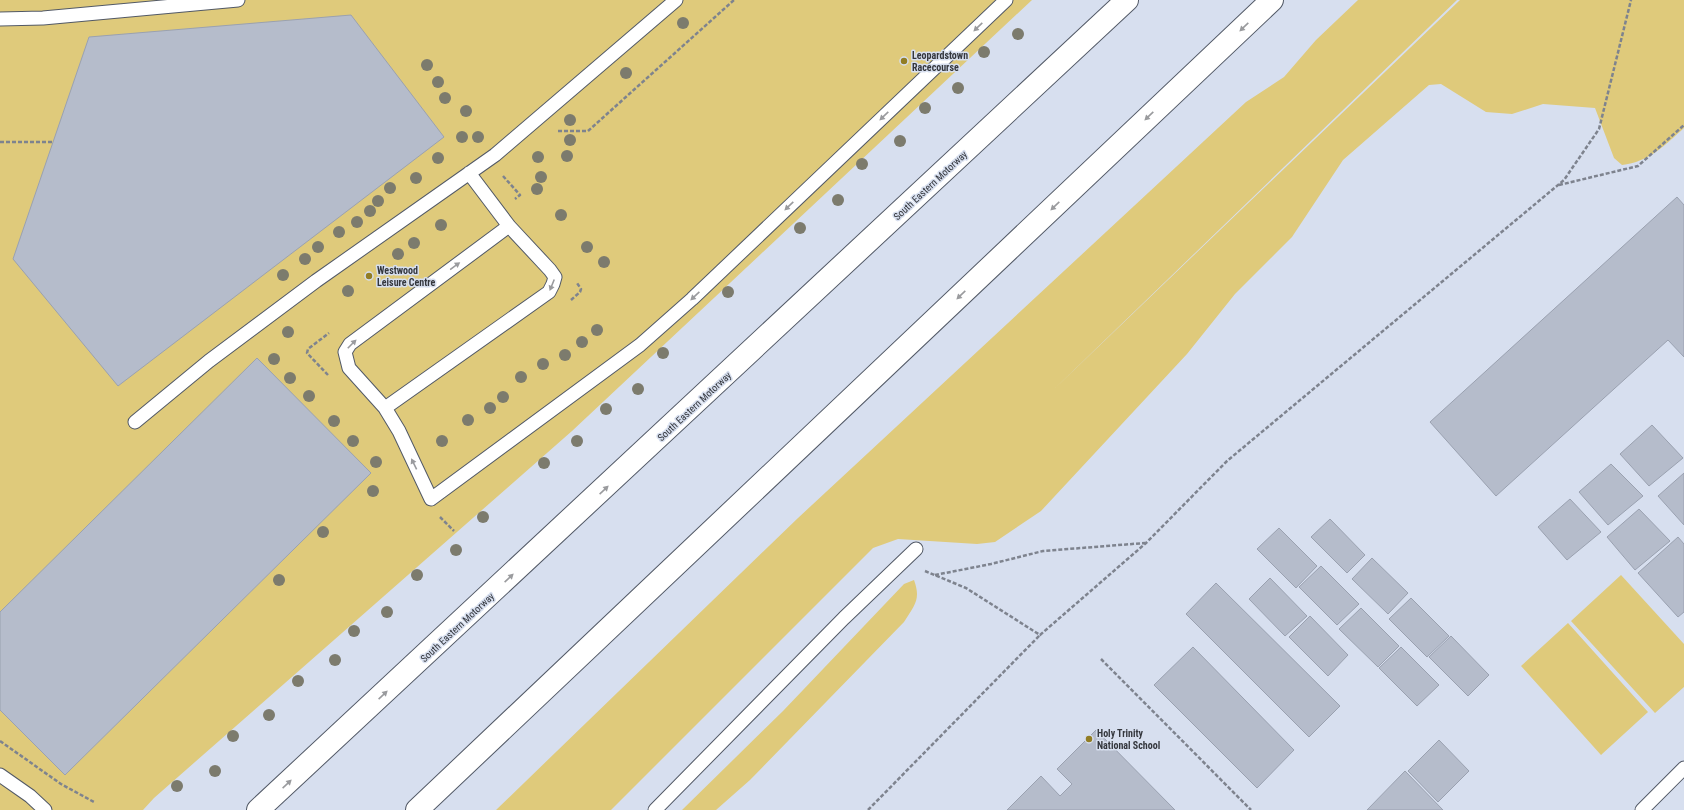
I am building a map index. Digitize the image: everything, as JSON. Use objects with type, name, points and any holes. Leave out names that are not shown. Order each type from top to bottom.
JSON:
[{"type":"highway","name":"South Eastern Motorway","points":[[258,810],[1127,0]]},
{"type":"highway","points":[[417,810],[1272,0]]},
{"type":"lane","points":[[0,19],[43,18],[238,0]]},
{"type":"lane","points":[[134,422],[209,361],[316,281],[496,155],[676,0]]},
{"type":"lane","points":[[510,226],[350,344],[345,352],[349,368],[385,408],[399,431],[431,499],[640,345],[692,299],[1006,0]]},
{"type":"lane","points":[[385,408],[549,292],[553,284],[555,277],[550,270],[510,226],[469,173]]},
{"type":"lane","points":[[655,810],[844,618],[916,549]]},
{"type":"lane","points":[[1642,810],[1684,768]]},
{"type":"lane","points":[[0,775],[30,796],[45,810]]},
{"type":"path","points":[[868,810],[1040,635],[1146,542],[1227,461],[1564,180],[1599,129],[1631,0]]},
{"type":"path","points":[[1557,186],[1638,166],[1684,125]]},
{"type":"path","points":[[0,142],[53,142]]},
{"type":"path","points":[[934,575],[991,564],[1043,551],[1146,542]]},
{"type":"path","points":[[902,562],[966,588],[1040,635]]},
{"type":"path","points":[[1101,659],[1251,810]]},
{"type":"path","points":[[0,741],[61,784],[94,802]]},
{"type":"shaded area","name":"Westwood Leisure Centre","points":[[0,0],[1032,0],[572,431],[154,798],[143,810],[0,810]]},
{"type":"shaded area","points":[[1358,0],[1457,0],[1048,395],[1460,0],[1684,0],[1684,128],[1656,152],[1640,160],[1622,165],[1614,158],[1595,108],[1543,104],[1512,114],[1486,112],[1441,84],[1429,85],[1343,160],[1292,237],[1235,294],[1187,354],[1041,511],[995,542],[977,544],[898,539],[873,548],[611,810],[496,810],[798,518],[1246,102],[1284,77],[1316,40]]},
{"type":"shaded area","points":[[1621,575],[1684,644],[1684,687],[1655,713],[1571,621]]},
{"type":"shaded area","points":[[914,580],[917,592],[916,602],[904,622],[750,780],[716,810],[682,810],[783,711],[904,584]]},
{"type":"shaded area","points":[[1568,623],[1648,712],[1601,755],[1521,666]]},
{"type":"building","points":[[351,15],[444,137],[118,386],[13,259],[89,37]]},
{"type":"building","points":[[1677,197],[1684,205],[1684,357],[1668,340],[1496,496],[1430,422]]},
{"type":"building","points":[[257,358],[371,473],[65,775],[0,710],[0,612]]},
{"type":"building","points":[[1652,425],[1683,458],[1649,486],[1620,454]]},
{"type":"building","points":[[1611,464],[1643,496],[1608,525],[1579,492]]},
{"type":"building","points":[[1684,473],[1684,525],[1658,496]]},
{"type":"building","points":[[1570,499],[1601,532],[1567,560],[1538,527]]},
{"type":"building","points":[[1639,509],[1670,541],[1635,570],[1607,537]]},
{"type":"building","points":[[1330,519],[1365,555],[1347,573],[1311,537]]},
{"type":"building","points":[[1279,528],[1317,566],[1296,588],[1257,549]]},
{"type":"building","points":[[1678,537],[1684,544],[1684,612],[1678,617],[1638,573]]},
{"type":"building","points":[[1372,558],[1408,593],[1388,614],[1352,579]]},
{"type":"building","points":[[1321,566],[1359,604],[1337,625],[1299,587]]},
{"type":"building","points":[[1270,578],[1307,616],[1285,636],[1249,599]]},
{"type":"building","points":[[1216,583],[1340,706],[1309,737],[1186,614]]},
{"type":"building","points":[[1411,598],[1449,636],[1427,657],[1389,619]]},
{"type":"building","points":[[1361,608],[1399,646],[1378,667],[1339,629]]},
{"type":"building","points":[[1310,616],[1348,655],[1328,676],[1289,637]]},
{"type":"building","points":[[1451,636],[1489,675],[1468,696],[1429,657]]},
{"type":"building","points":[[1193,647],[1294,750],[1257,788],[1154,685]]},
{"type":"building","points":[[1401,647],[1439,685],[1417,706],[1379,668]]},
{"type":"building","points":[[1096,730],[1175,810],[1007,810],[1041,776],[1060,796],[1072,784],[1057,769]]},
{"type":"building","points":[[1439,740],[1469,771],[1438,802],[1408,771]]},
{"type":"building","points":[[1405,771],[1443,810],[1367,810]]},
{"type":"place","name":"Leopardstown Racecourse","points":[[904,61]]},
{"type":"place","name":"Westwood Leisure Centre","points":[[369,276]]},
{"type":"place","name":"Holy Trinity National School","points":[[1089,739]]}]
